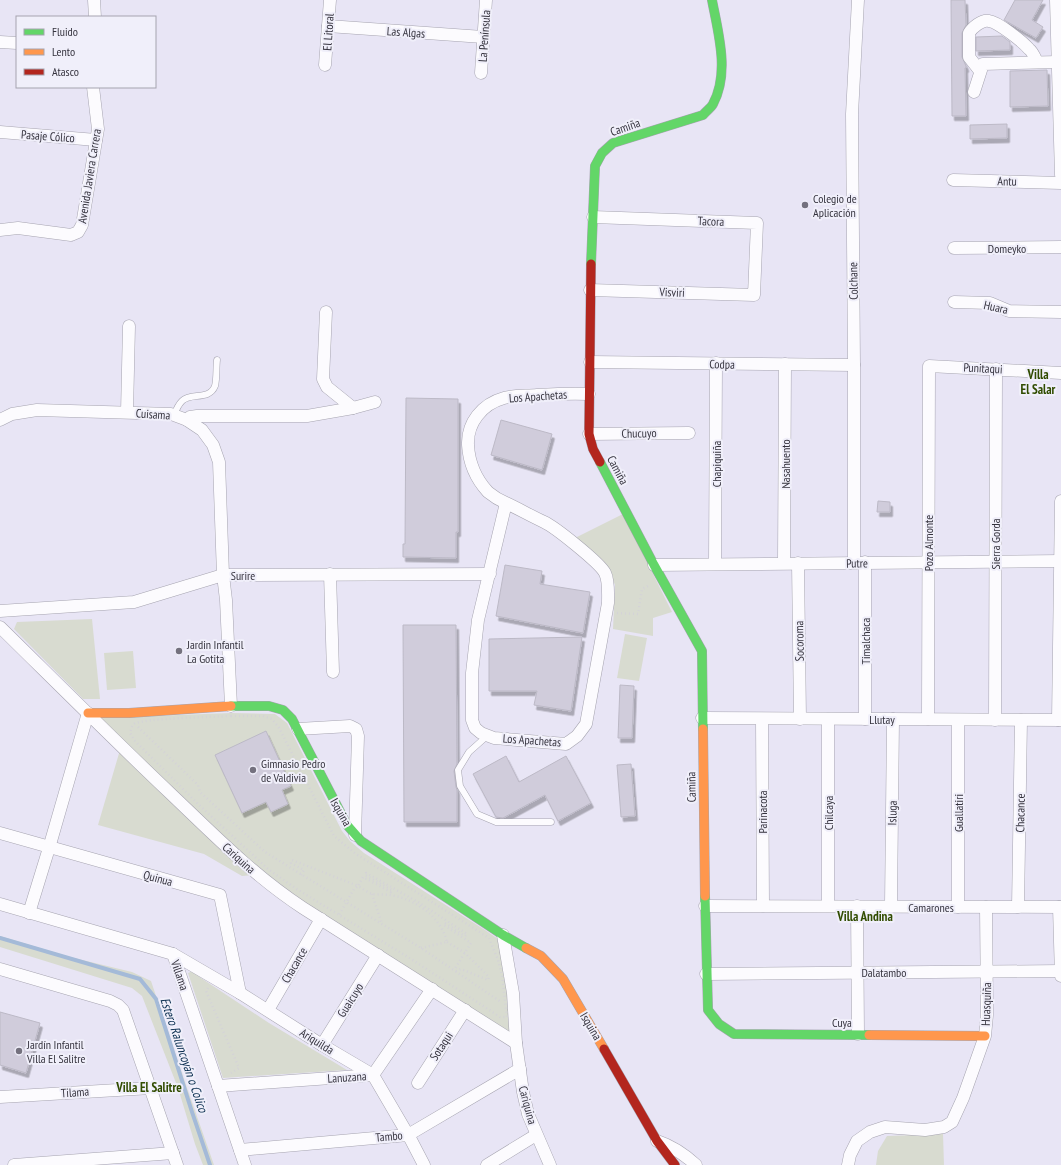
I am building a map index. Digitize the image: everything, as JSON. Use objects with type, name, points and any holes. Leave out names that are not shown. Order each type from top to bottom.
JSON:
[{"type":"street","points":[[94,0],[95,16]]},
{"type":"street","name":"El Litoral","points":[[325,65],[330,0]]},
{"type":"street","name":"La Península","points":[[481,73],[486,0]]},
{"type":"street","name":"Camiña","points":[[708,1010],[706,974],[702,651],[662,580],[593,449],[589,434],[589,394],[590,290],[595,166],[602,153],[613,143],[703,115],[708,112],[715,103],[721,67],[712,0]]},
{"type":"street","name":"Colchane","points":[[858,0],[852,114],[854,365],[860,563]]},
{"type":"street","points":[[1056,0],[1061,175]]},
{"type":"street","points":[[980,71],[968,57],[969,33],[983,21],[988,20],[1006,30],[1030,49],[1037,62]]},
{"type":"street","name":"Las Algas","points":[[328,26],[484,37]]},
{"type":"street","points":[[0,42],[16,43]]},
{"type":"street","points":[[974,92],[983,64],[987,62],[1058,62]]},
{"type":"street","name":"Avenida Javiera Carrera","points":[[0,230],[18,228],[71,235],[78,232],[82,225],[98,123],[94,88]]},
{"type":"street","name":"Pasaje Cólico","points":[[0,132],[96,140]]},
{"type":"street","name":"Antu","points":[[953,180],[1061,183]]},
{"type":"street","name":"Tacora","points":[[593,216],[757,223],[754,295]]},
{"type":"street","name":"Domeyko","points":[[954,248],[1061,247]]},
{"type":"street","name":"Visviri","points":[[590,290],[754,295]]},
{"type":"street","name":"Huara","points":[[954,302],[990,303],[1009,311],[1061,312]]},
{"type":"street","points":[[326,312],[323,379],[327,387],[353,408]]},
{"type":"street","points":[[127,412],[129,326]]},
{"type":"street","name":"Codpa","points":[[590,362],[854,365]]},
{"type":"street","name":"Chapiquiña","points":[[716,364],[716,564]]},
{"type":"street","name":"Nasahuento","points":[[784,563],[785,364]]},
{"type":"street","name":"Punitaqui","points":[[929,366],[1061,373]]},
{"type":"street","name":"Pozo Almonte","points":[[928,719],[929,366]]},
{"type":"street","name":"Sierra Gorda","points":[[995,720],[996,369]]},
{"type":"street","name":"Los Apachetas","points":[[506,503],[478,620],[472,673],[472,720],[475,728],[487,736],[494,738],[566,744],[577,736],[586,724],[608,603],[608,583],[605,573],[597,562],[547,523],[506,503],[496,499],[489,493],[473,469],[470,459],[468,440],[469,432],[476,417],[488,405],[505,398],[569,393],[589,394]]},
{"type":"street","points":[[187,420],[190,417],[197,416],[307,416],[353,408],[374,402]]},
{"type":"street","name":"Cuisama","points":[[0,420],[12,414],[37,410],[127,412],[174,415],[187,420],[202,430],[208,437],[213,445],[219,462],[223,575],[226,600],[231,706]]},
{"type":"street","name":"Chucuyo","points":[[589,434],[688,433]]},
{"type":"street","points":[[1060,720],[1061,501]]},
{"type":"street","name":"Putre","points":[[654,564],[1061,561]]},
{"type":"street","name":"Socoroma","points":[[798,563],[800,719]]},
{"type":"street","name":"Timalchaca","points":[[860,563],[865,719]]},
{"type":"street","points":[[330,574],[333,672]]},
{"type":"street","name":"Surire","points":[[0,611],[134,602],[223,575],[490,574]]},
{"type":"street","name":"Cariquina","points":[[0,627],[251,870],[286,897],[516,1043]]},
{"type":"street","name":"Isquina","points":[[88,713],[129,713],[231,706],[269,706],[276,707],[288,714],[298,729],[342,816],[355,835],[369,847],[503,935],[541,956],[560,975],[619,1073],[657,1141],[675,1165]]},
{"type":"street","points":[[29,913],[88,713]]},
{"type":"street","name":"Llutay","points":[[702,718],[1060,720]]},
{"type":"street","name":"Parinacota","points":[[762,719],[762,906]]},
{"type":"street","name":"Chilcaya","points":[[828,719],[828,906]]},
{"type":"street","name":"Isluga","points":[[891,906],[893,719]]},
{"type":"street","name":"Guallatiri","points":[[958,720],[958,907]]},
{"type":"street","name":"Chacance","points":[[1018,907],[1021,720]]},
{"type":"street","points":[[298,729],[350,726],[356,729],[358,736],[355,835]]},
{"type":"street","name":"Quinua","points":[[0,833],[220,895],[240,993]]},
{"type":"street","name":"Villama","points":[[0,904],[173,954],[221,1085],[245,1165]]},
{"type":"street","name":"Camarones","points":[[705,906],[1060,907]]},
{"type":"street","points":[[857,906],[858,1034]]},
{"type":"street","name":"Huasquiña","points":[[848,1165],[850,1155],[857,1141],[870,1132],[885,1127],[925,1130],[944,1127],[952,1122],[963,1098],[985,1036],[987,1015],[986,907]]},
{"type":"street","points":[[1060,907],[1061,976]]},
{"type":"street","name":"Chacance","points":[[268,1010],[321,919]]},
{"type":"street","name":"Cariquina","points":[[503,935],[513,993],[516,1043],[523,1092],[528,1114],[550,1165]]},
{"type":"street","name":"Ariquilda","points":[[173,954],[240,993],[322,1045],[373,1075],[424,1165]]},
{"type":"street","name":"Guaicuyo","points":[[322,1045],[378,955]]},
{"type":"street","points":[[0,969],[110,1001],[118,1005],[126,1016],[177,1165]]},
{"type":"street","name":"Dalatambo","points":[[706,974],[1061,971]]},
{"type":"street","name":"Lanuzana","points":[[221,1085],[373,1075],[432,990]]},
{"type":"street","name":"Sotaqui","points":[[418,1083],[464,1010]]},
{"type":"street","name":"Cuya","points":[[708,1010],[719,1024],[734,1034],[985,1036]]},
{"type":"street","name":"Tambo","points":[[240,1150],[408,1135],[520,1069]]},
{"type":"street","name":"Tilama","points":[[0,1097],[151,1088]]},
{"type":"street","points":[[487,1165],[536,1134]]},
{"type":"street","points":[[657,1141],[671,1146],[689,1158],[696,1165]]},
{"type":"street","points":[[14,1165],[173,1153]]},
{"type":"lane","points":[[174,415],[179,404],[184,399],[206,395],[212,390],[216,382],[216,360]]},
{"type":"lane","points":[[487,736],[469,752],[458,770],[460,786],[477,814],[496,822],[551,822]]},
{"type":"path","points":[[606,613],[638,614],[642,589],[662,580]]},
{"type":"path","points":[[129,713],[135,723],[198,785],[200,792],[265,852],[382,925],[422,948],[505,1004]]},
{"type":"path","points":[[231,716],[263,716],[272,719],[279,728],[334,836],[356,854],[422,895],[489,938],[502,975],[508,1017],[500,1017],[295,888],[268,869],[134,740],[130,733],[132,727],[135,723],[154,720],[231,716]]},
{"type":"path","points":[[302,875],[304,870],[291,863],[292,860],[358,886],[372,894],[390,895],[417,903],[439,923],[447,942],[465,953],[490,977],[488,980],[460,969],[455,970]]},
{"type":"path","points":[[339,915],[363,876],[391,892],[392,890],[365,875],[366,874],[417,903],[466,934],[465,936],[445,923],[444,925],[471,943],[455,970]]},
{"type":"path","points":[[372,894],[382,925]]},
{"type":"path","points":[[417,903],[422,895]]},
{"type":"path","points":[[422,948],[447,942]]},
{"type":"path","points":[[211,984],[206,991],[239,1068],[223,1078],[221,1085]]},
{"type":"shaded area","points":[[623,514],[672,612],[653,618],[653,636],[613,629],[615,585],[608,569],[575,538]]},
{"type":"shaded area","points":[[92,619],[100,699],[83,699],[14,629],[17,622]]},
{"type":"shaded area","points":[[625,634],[647,638],[639,681],[617,678]]},
{"type":"shaded area","points":[[133,651],[136,688],[107,690],[104,653]]},
{"type":"shaded area","points":[[231,713],[275,714],[287,723],[342,831],[350,841],[364,853],[498,939],[504,965],[512,1033],[345,931],[264,874],[242,876],[204,854],[98,825],[120,750],[100,718]]},
{"type":"shaded area","points":[[0,936],[70,957],[132,972],[151,981],[214,1165],[203,1165],[178,1088],[142,996],[132,988],[0,947]]},
{"type":"shaded area","points":[[193,971],[201,978],[269,1023],[347,1070],[223,1078],[188,973]]},
{"type":"shaded area","points":[[943,1134],[944,1165],[876,1165],[878,1151],[887,1136]]},
{"type":"building","points":[[951,0],[965,0],[966,25],[962,33],[962,57],[966,66],[966,116],[952,116]]},
{"type":"building","points":[[1015,0],[1043,0],[1032,20],[1043,27],[1036,38],[1004,20]]},
{"type":"building","points":[[1002,36],[1010,42],[1010,50],[976,51],[976,37]]},
{"type":"building","points":[[1047,70],[1048,106],[1010,107],[1010,71]]},
{"type":"building","points":[[1007,124],[1007,138],[970,139],[970,125]]},
{"type":"building","points":[[406,398],[458,399],[458,532],[456,532],[456,558],[403,557],[403,544],[405,544]]},
{"type":"building","points":[[501,420],[552,434],[542,470],[491,455]]},
{"type":"building","points":[[878,501],[890,502],[890,512],[877,512]]},
{"type":"building","points":[[505,565],[542,571],[540,584],[590,592],[583,633],[496,616]]},
{"type":"building","points":[[403,625],[456,625],[457,764],[454,771],[457,790],[457,822],[404,822]]},
{"type":"building","points":[[582,637],[571,711],[534,705],[537,691],[489,691],[489,639]]},
{"type":"building","points":[[620,685],[634,686],[632,738],[618,738]]},
{"type":"building","name":"Gimnasio Pedro de Valdivia","points":[[266,731],[291,786],[282,790],[288,804],[271,812],[266,802],[242,813],[215,755]]},
{"type":"building","points":[[506,756],[519,782],[566,756],[591,803],[558,821],[545,795],[503,818],[496,817],[473,774]]},
{"type":"building","points":[[631,764],[635,816],[621,817],[617,765]]},
{"type":"building","name":"Jardín Infantil Villa El Salitre","points":[[0,1012],[40,1023],[26,1073],[0,1065]]},
{"type":"waterway","name":"Estero Raluncoyán o Colico","points":[[0,938],[140,979],[156,999],[210,1165]]},
{"type":"traffic: fast","points":[[591,264],[595,166],[602,153],[613,143],[703,115],[713,104],[718,92],[722,66],[712,0]]},
{"type":"traffic: fast","points":[[600,462],[654,565],[702,651],[703,729]]},
{"type":"traffic: fast","points":[[231,706],[269,706],[283,710],[292,719],[347,825],[361,841],[503,935],[526,948]]},
{"type":"traffic: fast","points":[[705,896],[708,1010],[719,1024],[734,1034],[869,1035]]},
{"type":"traffic: slow","points":[[88,713],[129,713],[231,706]]},
{"type":"traffic: slow","points":[[703,729],[705,896]]},
{"type":"traffic: slow","points":[[526,948],[541,956],[563,979],[604,1049]]},
{"type":"traffic: slow","points":[[869,1035],[985,1036]]},
{"type":"traffic: jam","points":[[591,264],[589,434],[593,449],[600,462]]},
{"type":"traffic: jam","points":[[604,1049],[657,1141],[675,1165]]},
{"type":"place","name":"Colegio de Aplicación","points":[[805,205]]},
{"type":"place","name":"Jardin Infantil La Gotita","points":[[179,651]]},
{"type":"place","name":"Gimnasio Pedro de Valdivia","points":[[253,770]]},
{"type":"place","name":"Jardín Infantil Villa El Salitre","points":[[19,1051]]},
{"type":"district","name":"Villa El Salar","points":[[1038,382]]},
{"type":"district","name":"Villa Andina","points":[[865,916]]},
{"type":"district","name":"Villa El Salitre","points":[[149,1087]]}]
